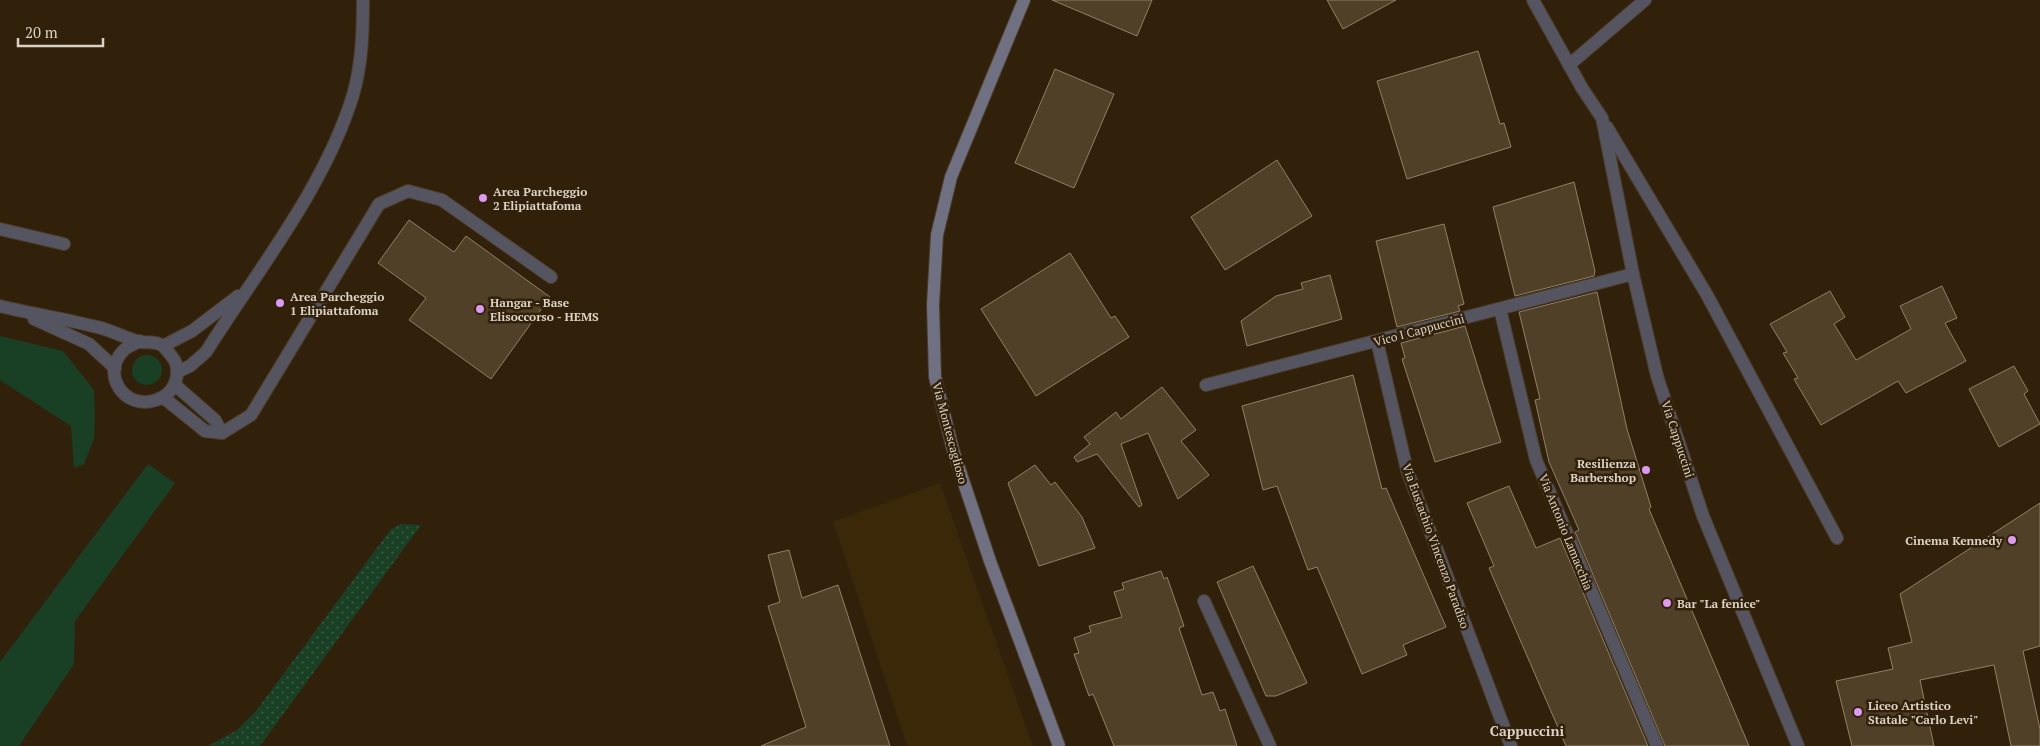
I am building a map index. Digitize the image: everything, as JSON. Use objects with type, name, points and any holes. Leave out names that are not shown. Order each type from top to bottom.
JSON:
[{"type":"main road","name":"Via Montescaglioso","points":[[1024,0],[951,177],[937,235],[932,305],[935,377],[952,450],[990,561],[1059,746]]},
{"type":"street","points":[[140,342],[124,350],[115,368],[116,380],[120,390],[130,399],[146,404],[164,398],[176,378],[206,352],[294,216],[333,149],[353,94],[363,44],[363,0]]},
{"type":"street","name":"Via Cappuccini","points":[[1533,0],[1569,65],[1707,295],[1837,538]]},
{"type":"street","points":[[1569,65],[1645,0]]},
{"type":"street","name":"Via Cappuccini","points":[[1602,118],[1633,274],[1656,376],[1703,516],[1798,746]]},
{"type":"street","points":[[164,398],[205,430],[222,433],[251,415],[379,204],[408,190],[442,200],[550,277]]},
{"type":"street","points":[[0,228],[64,244]]},
{"type":"street","name":"Vico I Cappuccini","points":[[1206,385],[1633,274]]},
{"type":"street","points":[[163,346],[192,331],[244,291]]},
{"type":"street","points":[[0,306],[100,327],[140,342],[152,342],[163,346],[175,360],[176,378],[215,420],[222,433]]},
{"type":"street","points":[[13,309],[89,344],[115,368]]},
{"type":"street","name":"Via Antonio Lamacchia","points":[[1500,309],[1536,460],[1657,746]]},
{"type":"street","name":"Via Eustachio Vincenzo Paradiso","points":[[1377,340],[1407,470],[1511,746]]},
{"type":"street","points":[[1204,601],[1270,746]]},
{"type":"shaded area","points":[[940,483],[1033,746],[907,746],[833,522]]},
{"type":"green space","points":[[0,336],[63,351],[94,390],[94,439],[84,464],[74,468],[71,426],[0,380]]},
{"type":"green space","points":[[147,355],[153,356],[161,364],[161,376],[153,384],[147,385],[141,384],[133,376],[132,370],[133,364],[141,356]]},
{"type":"green space","points":[[148,464],[175,483],[75,621],[74,664],[19,746],[0,746],[0,662]]},
{"type":"green space","points":[[401,524],[421,525],[260,746],[208,746],[237,730],[256,711],[391,529]]},
{"type":"building","points":[[1052,0],[1152,0],[1137,36]]},
{"type":"building","points":[[1327,0],[1396,0],[1343,29]]},
{"type":"building","points":[[1478,51],[1500,124],[1504,123],[1511,147],[1407,179],[1377,81]]},
{"type":"building","points":[[1055,69],[1114,94],[1074,188],[1015,163]]},
{"type":"building","points":[[1277,160],[1312,216],[1225,270],[1191,217]]},
{"type":"building","points":[[1574,182],[1595,271],[1594,276],[1515,296],[1493,207]]},
{"type":"building","name":"Hangar - Base Elisoccorso - HEMS","points":[[409,220],[454,252],[466,236],[550,297],[491,379],[409,320],[426,298],[378,263]]},
{"type":"building","points":[[1444,224],[1464,304],[1458,306],[1460,311],[1397,327],[1376,241]]},
{"type":"building","points":[[1070,253],[1111,318],[1115,316],[1129,337],[1036,396],[981,309]]},
{"type":"building","points":[[1330,275],[1342,319],[1247,346],[1241,321],[1276,296],[1303,289],[1301,283]]},
{"type":"building","points":[[1942,286],[1957,318],[1945,323],[1966,361],[1906,393],[1898,381],[1821,425],[1794,379],[1798,378],[1783,353],[1787,352],[1770,324],[1830,291],[1845,317],[1834,324],[1856,360],[1911,329],[1900,306]]},
{"type":"building","points":[[1597,292],[1627,429],[1651,507],[1649,509],[1749,746],[1665,746],[1575,532],[1579,530],[1549,462],[1535,400],[1540,399],[1519,312]]},
{"type":"building","points":[[1465,326],[1501,442],[1435,462],[1402,359],[1405,358],[1401,343]]},
{"type":"building","points":[[2014,366],[2028,391],[2024,394],[2040,424],[1999,447],[1969,389]]},
{"type":"building","points":[[1353,375],[1382,489],[1386,488],[1446,627],[1403,645],[1407,655],[1362,674],[1317,567],[1308,570],[1277,486],[1263,490],[1242,406]]},
{"type":"building","points":[[1162,387],[1196,430],[1181,441],[1209,475],[1178,499],[1148,433],[1121,444],[1142,505],[1139,507],[1097,454],[1077,462],[1074,457],[1090,444],[1084,437],[1116,412],[1121,419]]},
{"type":"building","points":[[1035,465],[1051,485],[1055,482],[1082,517],[1095,548],[1039,566],[1008,483]]},
{"type":"building","points":[[1509,486],[1536,548],[1560,538],[1648,746],[1566,746],[1489,568],[1494,566],[1467,503]]},
{"type":"building","points":[[2040,503],[2040,646],[2023,651],[2040,729],[2040,746],[2011,746],[1994,665],[1920,680],[1934,746],[1852,746],[1836,681],[1893,669],[1888,648],[1912,642],[1900,594]]},
{"type":"building","points":[[789,550],[802,598],[838,585],[890,746],[761,746],[806,727],[768,606],[780,602],[768,555]]},
{"type":"building","points":[[1253,566],[1307,683],[1276,696],[1266,696],[1217,582]]},
{"type":"building","points":[[1161,571],[1164,579],[1167,577],[1184,626],[1179,628],[1202,695],[1213,692],[1220,711],[1225,709],[1237,746],[1114,746],[1093,694],[1089,696],[1074,654],[1079,653],[1074,638],[1091,632],[1089,626],[1122,617],[1114,592],[1124,589],[1122,583]]},
{"type":"place","name":"Area Parcheggio 2 Elipiattafoma","points":[[483,198]]},
{"type":"place","name":"Area Parcheggio 1 Elipiattafoma","points":[[280,303]]},
{"type":"place","name":"Hangar - Base Elisoccorso - HEMS","points":[[480,309]]},
{"type":"place","name":"Resilienza Barbershop","points":[[1646,470]]},
{"type":"place","name":"Cinema Kennedy","points":[[2012,540]]},
{"type":"place","name":"Bar \"La fenice\"","points":[[1667,603]]},
{"type":"place","name":"Liceo Artistico Statale \"Carlo Levi\"","points":[[1858,712]]},
{"type":"district","name":"Cappuccini","points":[[1527,730]]}]
